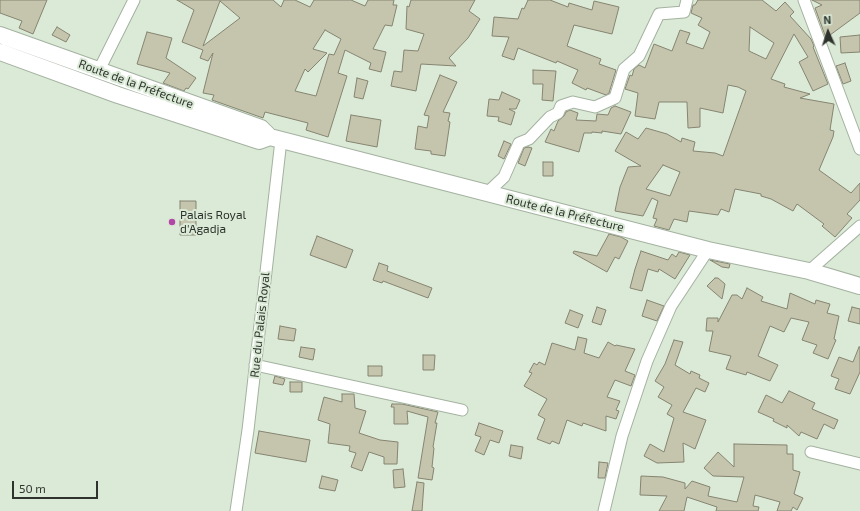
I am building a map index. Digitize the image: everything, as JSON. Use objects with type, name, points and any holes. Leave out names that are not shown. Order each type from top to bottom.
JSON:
[{"type":"street","points":[[99,70],[134,0]]},
{"type":"street","points":[[487,193],[504,177],[519,143],[529,139],[550,117],[558,113],[561,106],[573,102],[595,107],[616,98],[624,69],[639,56],[659,14],[684,12],[687,0]]},
{"type":"street","points":[[804,0],[860,149]]},
{"type":"street","name":"Route de la Préfecture","points":[[0,35],[262,128],[275,138],[708,250],[809,271],[860,286]]},
{"type":"street","name":"Route de la Préfecture","points":[[0,52],[118,95],[259,141],[275,138]]},
{"type":"street","name":"Rue du Palais Royal","points":[[236,511],[248,430],[255,365],[275,138]]},
{"type":"street","points":[[809,271],[860,226]]},
{"type":"street","points":[[604,511],[622,436],[647,361],[671,306],[708,250]]},
{"type":"street","points":[[255,365],[462,410]]},
{"type":"street","points":[[811,452],[860,464]]},
{"type":"building","points":[[0,0],[47,0],[33,34],[19,28],[22,21],[0,13]]},
{"type":"building","points":[[177,0],[273,0],[281,7],[284,0],[295,0],[310,7],[314,0],[351,0],[365,6],[368,0],[394,0],[393,5],[397,5],[392,26],[385,25],[373,49],[386,52],[381,72],[369,69],[371,63],[345,50],[338,73],[347,76],[328,137],[306,130],[308,123],[265,112],[263,118],[212,100],[214,95],[203,93],[213,53],[208,61],[200,58],[203,50],[182,42],[194,10]],"holes":[[[220,1],[240,18],[203,46]],[[325,30],[341,39],[334,55],[329,54],[316,96],[295,91],[305,69],[308,72],[327,53],[313,49]]]},
{"type":"building","points":[[411,0],[475,0],[469,11],[480,19],[468,38],[449,58],[456,66],[421,64],[416,91],[391,86],[394,71],[402,72],[404,50],[418,51],[424,34],[406,29],[407,6],[409,7]]},
{"type":"building","points":[[528,0],[550,0],[568,7],[569,3],[592,10],[594,1],[619,7],[612,34],[574,25],[567,46],[601,59],[599,64],[616,70],[609,93],[606,95],[587,88],[586,90],[572,83],[578,70],[557,61],[556,63],[518,48],[514,60],[502,56],[509,37],[492,36],[494,17],[518,19],[522,8],[524,9]]},
{"type":"building","points":[[698,0],[762,0],[776,11],[785,2],[794,12],[790,16],[811,39],[828,84],[813,91],[799,62],[808,57],[794,34],[771,79],[785,84],[784,87],[810,94],[800,98],[834,104],[830,130],[834,131],[833,137],[819,170],[851,193],[860,183],[860,200],[847,214],[852,218],[835,237],[822,226],[824,224],[797,204],[793,211],[771,199],[761,196],[761,194],[735,189],[729,212],[721,209],[718,215],[689,211],[687,222],[674,219],[669,230],[654,226],[657,219],[653,218],[658,201],[652,198],[643,216],[615,211],[620,187],[628,167],[641,166],[615,151],[626,132],[638,139],[646,128],[667,134],[681,142],[682,138],[695,142],[693,151],[715,153],[723,156],[746,91],[738,87],[728,85],[723,113],[700,108],[700,127],[688,128],[687,102],[659,102],[655,119],[635,116],[638,93],[625,89],[634,69],[639,65],[645,68],[654,44],[672,51],[680,30],[690,33],[686,43],[703,49],[710,32],[698,25],[702,18],[691,13],[693,5],[695,5]],"holes":[[[750,27],[774,43],[766,59],[749,51]],[[663,165],[680,172],[670,196],[646,189]]]},
{"type":"building","points":[[812,0],[860,0],[860,13],[826,38],[815,8],[822,5]]},
{"type":"building","points":[[57,27],[70,35],[66,42],[52,35]]},
{"type":"building","points":[[147,32],[172,38],[166,58],[196,78],[188,89],[186,88],[184,91],[163,83],[170,73],[137,64]]},
{"type":"building","points":[[860,35],[860,52],[841,53],[840,37]]},
{"type":"building","points":[[845,63],[851,81],[843,84],[836,66]]},
{"type":"building","points":[[533,70],[556,71],[553,101],[542,100],[543,84],[533,84]]},
{"type":"building","points":[[440,75],[457,82],[443,112],[450,113],[445,156],[431,154],[431,151],[415,149],[418,126],[427,128],[429,116],[424,115]]},
{"type":"building","points":[[357,78],[368,81],[363,99],[354,97]]},
{"type":"building","points":[[502,92],[520,100],[516,109],[509,109],[515,112],[511,125],[498,121],[499,117],[487,116],[489,99],[499,100]]},
{"type":"building","points":[[615,106],[631,112],[621,134],[602,131],[602,133],[584,133],[579,152],[545,142],[551,129],[554,131],[558,121],[566,112],[570,110],[578,113],[576,120],[596,121],[597,114],[608,115],[611,108]]},
{"type":"building","points":[[351,115],[381,120],[377,147],[346,141]]},
{"type":"building","points":[[504,141],[511,144],[504,159],[498,156]]},
{"type":"building","points":[[524,148],[532,148],[525,166],[518,163]]},
{"type":"building","points":[[543,162],[553,162],[553,176],[543,176]]},
{"type":"building","points":[[180,201],[196,201],[196,235],[180,235]]},
{"type":"building","points":[[609,234],[621,237],[628,241],[619,259],[615,257],[607,272],[573,253],[574,251],[597,256]]},
{"type":"building","points":[[317,236],[353,250],[346,268],[310,255]]},
{"type":"building","points":[[641,251],[668,260],[672,254],[676,257],[679,252],[690,255],[675,279],[659,269],[658,272],[648,269],[642,291],[630,288]]},
{"type":"building","points":[[710,260],[730,264],[729,268],[722,267]]},
{"type":"building","points":[[379,263],[388,266],[387,271],[432,288],[428,298],[383,281],[382,283],[373,280]]},
{"type":"building","points":[[715,278],[718,278],[725,284],[722,299],[707,286]]},
{"type":"building","points":[[747,288],[763,297],[761,301],[787,309],[790,293],[815,304],[816,300],[830,304],[827,313],[839,316],[834,339],[836,340],[828,359],[813,353],[817,345],[802,340],[809,322],[791,318],[784,332],[770,326],[758,356],[778,365],[770,381],[747,372],[746,375],[726,369],[731,356],[709,351],[713,331],[706,331],[707,318],[718,318],[718,322],[732,295],[737,295],[742,299]]},
{"type":"building","points":[[647,300],[664,306],[657,321],[642,316]]},
{"type":"building","points":[[597,307],[606,310],[601,325],[592,322]]},
{"type":"building","points":[[852,307],[860,309],[860,324],[848,321]]},
{"type":"building","points":[[570,310],[583,315],[578,328],[565,323]]},
{"type":"building","points":[[280,326],[296,329],[294,341],[278,339]]},
{"type":"building","points":[[578,337],[587,339],[584,353],[599,358],[608,342],[615,346],[635,349],[625,371],[635,375],[631,386],[615,380],[607,397],[620,401],[616,410],[619,411],[616,419],[606,416],[606,431],[583,423],[582,426],[567,420],[559,444],[552,441],[550,444],[537,439],[545,419],[538,415],[547,399],[524,386],[532,373],[529,372],[534,363],[537,365],[539,362],[545,365],[552,343],[575,350]]},
{"type":"building","points":[[674,340],[683,342],[675,365],[690,374],[691,371],[700,375],[699,378],[709,383],[705,392],[696,388],[683,412],[706,420],[695,449],[683,443],[684,462],[657,463],[644,456],[650,444],[664,452],[674,418],[667,414],[672,405],[658,397],[664,387],[655,381],[665,364]]},
{"type":"building","points":[[301,347],[315,349],[313,360],[299,357]]},
{"type":"building","points":[[859,347],[860,372],[850,394],[835,389],[839,379],[831,376],[839,357],[853,362]]},
{"type":"building","points":[[423,355],[435,355],[434,370],[423,370]]},
{"type":"building","points":[[368,366],[382,366],[382,376],[368,376]]},
{"type":"building","points":[[275,376],[285,379],[283,385],[273,383]]},
{"type":"building","points":[[290,382],[302,382],[302,392],[290,392]]},
{"type":"building","points":[[789,391],[815,403],[812,409],[838,420],[834,429],[824,424],[817,439],[801,432],[799,436],[787,425],[787,428],[773,421],[774,419],[758,412],[766,395],[782,403]]},
{"type":"building","points":[[342,394],[354,394],[355,408],[366,411],[359,433],[380,440],[398,442],[397,464],[384,464],[384,457],[369,452],[362,471],[351,467],[356,453],[349,451],[350,446],[328,443],[330,424],[318,420],[324,397],[342,402]]},
{"type":"building","points":[[392,404],[402,404],[438,412],[435,423],[437,423],[433,447],[432,467],[434,468],[432,480],[418,478],[428,417],[407,411],[408,424],[394,424],[394,407],[391,407]]},
{"type":"building","points":[[479,423],[503,431],[499,443],[490,440],[484,455],[475,451],[481,437],[475,435]]},
{"type":"building","points":[[259,431],[310,440],[306,462],[255,453]]},
{"type":"building","points":[[734,444],[787,445],[787,454],[793,454],[793,470],[800,472],[794,494],[803,498],[797,510],[793,507],[791,511],[777,511],[780,502],[755,495],[753,506],[759,507],[758,511],[716,511],[717,507],[687,497],[684,511],[659,511],[667,496],[640,495],[641,476],[663,477],[685,483],[685,489],[692,481],[710,487],[708,496],[737,502],[744,477],[713,476],[704,468],[718,452],[734,467]]},
{"type":"building","points":[[511,445],[523,447],[521,459],[509,456]]},
{"type":"building","points":[[599,462],[608,463],[605,478],[598,478]]},
{"type":"building","points":[[403,469],[405,487],[394,488],[393,470]]},
{"type":"building","points":[[322,476],[338,480],[335,491],[319,488]]},
{"type":"building","points":[[417,482],[424,483],[422,511],[412,511]]},
{"type":"place","name":"Palais Royal d'Agadja","points":[[172,222]]}]
